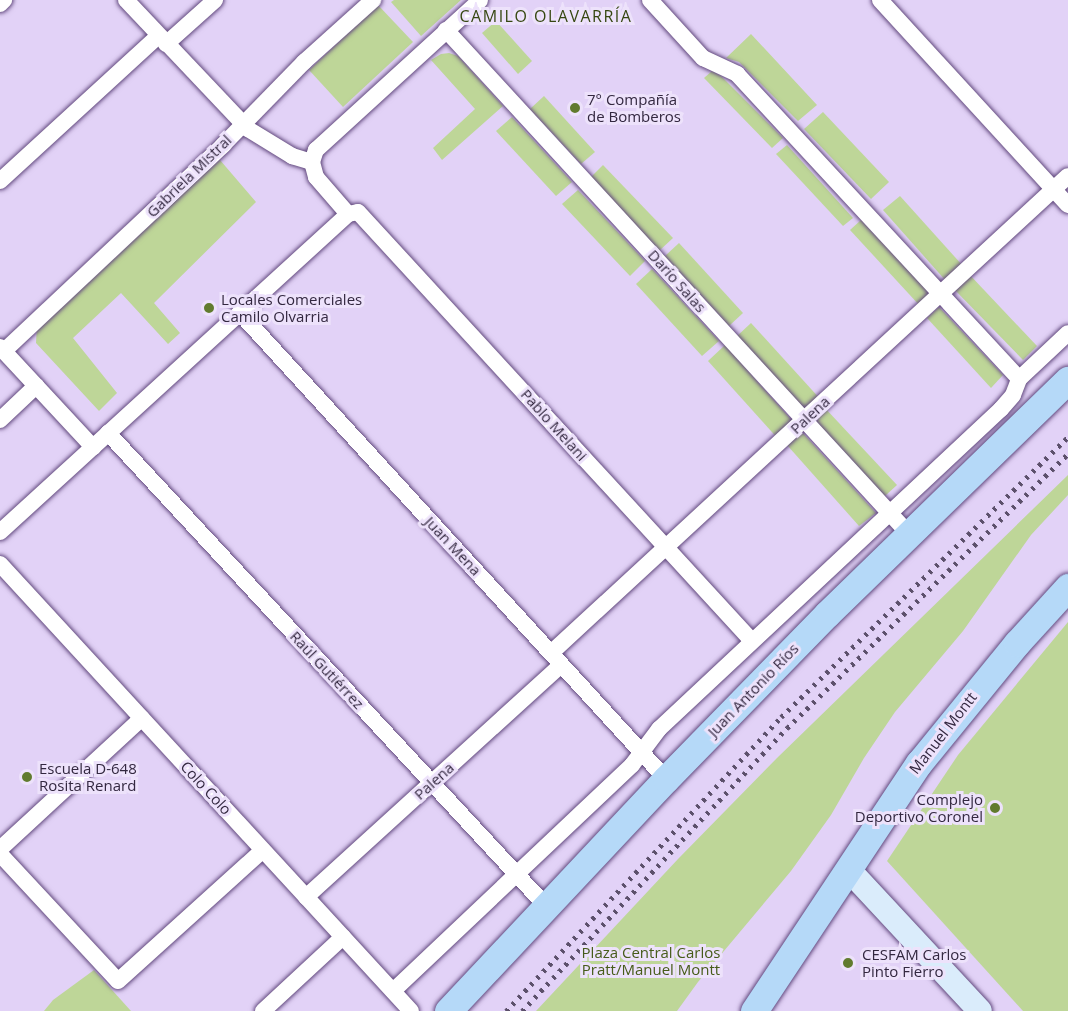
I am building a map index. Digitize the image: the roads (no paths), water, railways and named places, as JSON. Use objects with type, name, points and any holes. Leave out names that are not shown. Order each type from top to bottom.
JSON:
[{"type":"main road","name":"Juan Antonio Ríos","points":[[448,1011],[666,779],[908,533],[1068,380]]},
{"type":"main road","name":"Manuel Montt","points":[[754,1011],[896,797],[939,737],[1017,643],[1068,587]]},
{"type":"street","points":[[0,4],[4,0]]},
{"type":"street","points":[[126,0],[242,124],[292,156],[312,162],[319,147],[480,0]]},
{"type":"street","points":[[0,181],[162,40],[215,0]]},
{"type":"street","name":"Gabriela Mistral","points":[[2,349],[242,124],[304,62],[373,0]]},
{"type":"street","points":[[650,0],[703,58],[736,74],[1019,379]]},
{"type":"street","points":[[880,0],[1068,205]]},
{"type":"street","name":"Darío Salas","points":[[446,30],[908,533]]},
{"type":"street","name":"Pablo Melani","points":[[312,162],[316,177],[351,213],[361,214],[752,641]]},
{"type":"street","name":"Palena","points":[[306,897],[431,783],[666,548],[1068,176]]},
{"type":"street","points":[[0,532],[351,213]]},
{"type":"street","name":"Juan Mena","points":[[240,313],[666,779]]},
{"type":"street","points":[[393,992],[632,765],[659,729],[1001,409],[1013,395],[1019,379],[1068,333]]},
{"type":"street","points":[[2,349],[93,447]]},
{"type":"street","points":[[0,420],[36,386]]},
{"type":"street","name":"Raúl Gutiérrez","points":[[108,433],[546,906]]},
{"type":"street","name":"Colo Colo","points":[[0,564],[411,1011]]},
{"type":"street","points":[[0,849],[142,718]]},
{"type":"street","points":[[0,854],[118,981],[263,850]]},
{"type":"street","points":[[849,870],[980,1011]]},
{"type":"street","points":[[263,1011],[343,937]]},
{"type":"railway","points":[[506,1011],[781,717],[1068,437]]},
{"type":"railway","points":[[522,1011],[787,728],[1068,454]]},
{"type":"place","name":"7° Compañía de Bomberos","points":[[575,108]]},
{"type":"place","name":"Locales Comerciales Camilo Olvarria","points":[[209,308]]},
{"type":"place","name":"Escuela D-648 Rosita Renard","points":[[27,777]]},
{"type":"place","name":"Complejo Deportivo Coronel","points":[[995,808]]},
{"type":"place","name":"CESFAM Carlos Pinto Fierro","points":[[848,963]]},
{"type":"district","name":"CAMILO OLAVARRÍA","points":[[546,16]]},
{"type":"park label","name":"Plaza Central Carlos Pratt/Manuel Montt","points":[[651,960]]}]
